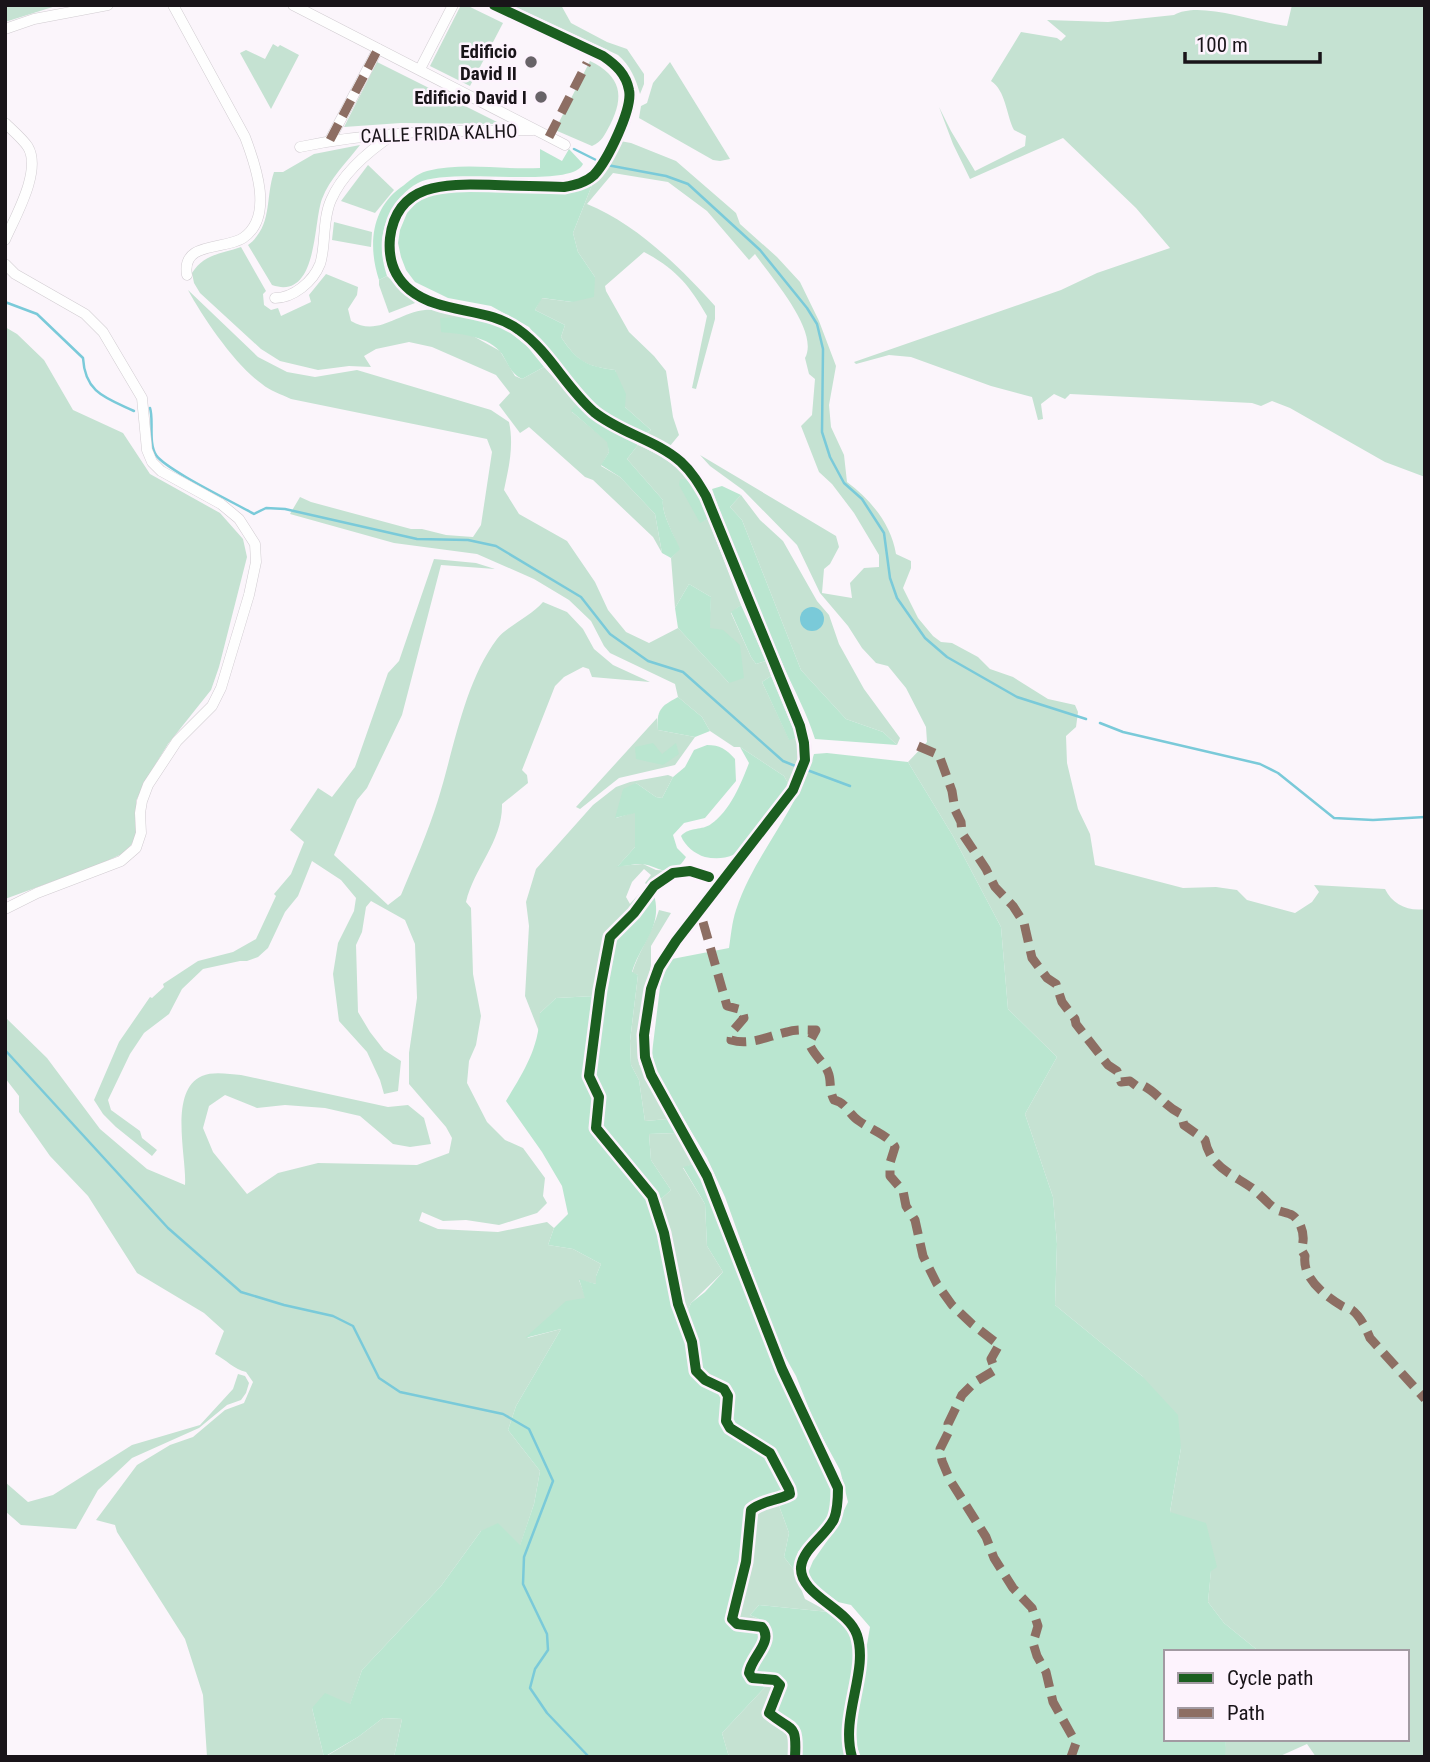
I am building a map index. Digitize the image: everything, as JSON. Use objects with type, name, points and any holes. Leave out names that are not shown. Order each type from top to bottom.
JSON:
[{"type":"street","points":[[5,29],[34,19],[108,5]]},
{"type":"street","points":[[173,5],[245,137],[252,155],[261,200],[258,220],[250,232],[242,240],[204,248],[190,257],[186,268],[187,275]]},
{"type":"street","points":[[293,5],[565,145]]},
{"type":"street","points":[[420,69],[453,5]]},
{"type":"street","points":[[493,6],[615,64],[629,87],[631,98],[627,113],[601,165],[592,176],[580,184],[564,187],[454,184],[422,190],[404,207],[391,230],[389,248],[392,266],[401,282],[430,302],[492,316],[521,331],[596,414],[664,450],[681,462],[695,478],[706,496],[800,726],[804,743],[805,760],[793,790],[659,967],[651,989],[644,1035],[645,1056],[651,1075],[707,1176],[782,1369],[838,1488],[834,1518],[806,1553],[801,1566],[802,1578],[810,1589],[844,1614],[854,1626],[859,1638],[860,1654],[848,1728],[852,1757]]},
{"type":"street","points":[[330,140],[378,49]]},
{"type":"street","points":[[5,124],[27,147],[32,161],[31,177],[5,240]]},
{"type":"street","name":"CALLE FRIDA KALHO","points":[[300,147],[330,140],[397,132],[537,130]]},
{"type":"street","points":[[275,298],[284,298],[308,282],[320,264],[323,228],[331,200],[357,163],[397,132]]},
{"type":"street","points":[[5,264],[15,274],[85,314],[103,332],[142,398],[146,450],[152,462],[161,471],[221,504],[239,519],[255,544],[256,562],[221,688],[212,706],[185,731],[148,785],[139,813],[141,833],[136,848],[121,861],[37,893],[5,909]]},
{"type":"green space","points":[[5,5],[59,5],[5,22]]},
{"type":"green space","points":[[461,5],[503,23],[470,86],[430,66]]},
{"type":"green space","points":[[511,5],[561,5],[571,23],[627,49],[644,74],[640,94],[632,73],[618,55]]},
{"type":"green space","points":[[1292,5],[1425,5],[1425,477],[1385,462],[1290,408],[1272,401],[1261,406],[1252,403],[1070,394],[1065,399],[1054,394],[1041,404],[1043,419],[1038,420],[1032,397],[991,386],[911,357],[889,355],[856,364],[854,362],[1061,290],[1097,273],[1170,248],[1136,208],[1063,138],[970,179],[939,107],[975,171],[1025,146],[1026,136],[1014,130],[1003,97],[991,81],[1021,32],[1061,41],[1066,36],[1047,20],[1108,22],[1198,10],[1287,26]]},
{"type":"green space","points":[[273,44],[299,55],[271,109],[240,53],[246,50],[265,59]]},
{"type":"green space","points":[[590,61],[614,80],[618,96],[615,115],[605,135],[592,146],[555,130]]},
{"type":"green space","points":[[377,62],[500,124],[401,123],[344,127]]},
{"type":"green space","points":[[670,62],[730,159],[713,160],[639,118],[641,106],[647,103],[653,83]]},
{"type":"green space","points":[[620,141],[676,161],[736,213],[740,224],[800,282],[819,321],[836,366],[829,405],[831,427],[844,455],[847,482],[879,513],[890,533],[896,554],[911,561],[903,588],[918,618],[941,642],[952,643],[978,657],[990,669],[1013,677],[1048,699],[1075,705],[1078,712],[1076,727],[1066,736],[1067,763],[1078,809],[1090,834],[1095,865],[1183,888],[1216,887],[1237,890],[1247,900],[1295,913],[1312,902],[1319,892],[1314,885],[1385,889],[1392,899],[1402,906],[1425,909],[1425,1757],[1316,1757],[1307,1744],[1278,1757],[1224,1756],[1226,1741],[1409,1741],[1409,1650],[1256,1650],[1224,1623],[1208,1602],[1211,1570],[1170,1512],[1181,1448],[1142,1376],[1055,1305],[1057,1244],[1053,1197],[1025,1114],[1057,1057],[1008,1009],[1001,927],[953,836],[908,762],[927,742],[926,727],[906,688],[888,666],[876,663],[862,648],[848,626],[820,593],[797,545],[743,490],[710,466],[700,455],[836,536],[839,547],[830,564],[824,569],[822,593],[852,598],[850,583],[864,568],[879,567],[879,555],[854,513],[819,472],[801,426],[812,415],[815,379],[809,374],[805,358],[808,347],[800,319],[755,254],[749,260],[707,211],[668,182],[613,173],[587,204],[605,212],[640,235],[672,262],[715,306],[715,319],[696,389],[692,388],[707,316],[681,279],[644,252],[605,286],[629,332],[666,371],[673,417],[679,435],[670,446],[644,434],[651,430],[625,407],[615,370],[596,367],[583,361],[561,337],[565,325],[535,310],[541,298],[572,302],[595,277],[578,252],[573,233],[594,180]]},
{"type":"green space","points":[[360,145],[325,191],[306,271],[298,282],[287,287],[272,285],[248,245],[256,237],[265,220],[274,172],[283,172],[314,154]]},
{"type":"green space","points":[[540,149],[562,161],[569,149],[583,164],[574,172],[557,176],[434,178],[409,189],[401,196],[386,222],[382,245],[387,276],[379,280],[374,255],[375,230],[383,207],[400,188],[420,174],[441,168],[540,168]]},
{"type":"green space","points":[[368,165],[394,190],[375,213],[341,201]]},
{"type":"green space","points":[[594,180],[573,233],[578,252],[595,277],[594,297],[572,302],[542,298],[535,310],[565,325],[561,337],[577,357],[597,367],[615,370],[626,394],[625,407],[651,430],[644,434],[615,420],[585,397],[529,327],[491,306],[448,298],[415,282],[406,270],[398,243],[407,213],[419,200],[441,192]]},
{"type":"green space","points":[[334,222],[372,232],[371,247],[332,240]]},
{"type":"green space","points":[[241,247],[266,291],[263,294],[264,305],[271,310],[278,308],[281,316],[311,302],[309,295],[326,274],[358,287],[357,295],[348,309],[351,321],[370,326],[425,310],[453,313],[469,317],[473,336],[500,351],[515,376],[522,379],[544,367],[577,403],[572,412],[608,442],[609,452],[601,466],[620,477],[655,514],[662,553],[653,537],[593,480],[585,477],[529,427],[520,433],[499,405],[510,393],[496,375],[432,347],[409,342],[376,349],[364,356],[371,367],[349,366],[318,370],[280,361],[261,349],[200,293],[192,273],[208,258]]},
{"type":"green space","points":[[387,276],[415,303],[389,313],[379,285],[379,280]]},
{"type":"green space","points":[[188,290],[258,357],[287,372],[315,377],[357,370],[491,410],[509,422],[511,448],[504,490],[519,514],[567,541],[595,582],[608,610],[626,632],[649,643],[678,628],[729,683],[709,629],[711,597],[689,584],[675,608],[671,558],[679,549],[666,518],[663,500],[627,459],[638,445],[671,463],[687,479],[680,479],[700,522],[708,519],[741,605],[731,613],[756,664],[766,661],[771,676],[762,682],[789,739],[797,738],[798,757],[789,785],[784,776],[710,731],[702,717],[678,697],[675,684],[610,653],[591,621],[569,600],[534,579],[477,554],[394,543],[290,514],[300,497],[411,529],[473,537],[481,525],[492,452],[487,439],[291,399],[272,391],[252,376],[231,354]]},
{"type":"green space","points":[[469,317],[502,326],[527,346],[544,367],[522,379],[512,372],[502,354],[490,343],[474,337],[441,332],[440,318]]},
{"type":"green space","points":[[5,327],[17,334],[44,360],[73,410],[123,433],[150,474],[220,513],[243,539],[247,557],[211,690],[168,744],[147,778],[136,801],[136,837],[131,845],[124,853],[98,865],[5,899]]},
{"type":"green space","points":[[577,403],[613,431],[638,445],[627,459],[663,500],[666,518],[680,549],[671,558],[662,553],[655,514],[620,477],[601,465],[609,452],[607,442],[571,411]]},
{"type":"green space","points":[[680,479],[687,479],[696,490],[708,519],[700,523],[679,485]]},
{"type":"green space","points":[[722,486],[741,495],[730,507],[742,520],[801,670],[846,719],[883,732],[897,745],[815,739],[720,511],[712,489]]},
{"type":"green space","points":[[741,495],[760,520],[783,541],[817,601],[829,615],[839,644],[864,689],[900,738],[897,745],[883,732],[846,719],[801,670],[742,520],[730,507]]},
{"type":"green space","points":[[434,559],[476,563],[495,569],[441,565],[402,715],[367,788],[357,800],[334,855],[388,905],[401,895],[411,872],[438,800],[468,696],[486,656],[501,635],[543,602],[567,612],[583,629],[594,649],[613,665],[650,682],[592,677],[589,669],[583,667],[564,677],[555,686],[522,770],[527,775],[528,783],[502,804],[498,830],[466,902],[471,908],[473,974],[481,1016],[476,1045],[469,1061],[467,1083],[487,1122],[505,1140],[523,1148],[545,1178],[543,1196],[547,1203],[537,1213],[499,1225],[466,1220],[443,1221],[422,1212],[419,1221],[438,1229],[498,1232],[547,1222],[554,1228],[548,1245],[573,1249],[601,1264],[596,1284],[579,1280],[586,1298],[527,1338],[561,1329],[516,1406],[508,1430],[540,1471],[534,1504],[520,1546],[481,1531],[441,1586],[362,1670],[350,1705],[312,1708],[324,1757],[207,1757],[203,1695],[185,1639],[115,1525],[96,1520],[137,1465],[170,1445],[193,1437],[225,1410],[244,1403],[253,1382],[246,1372],[215,1354],[224,1331],[204,1313],[137,1273],[88,1196],[50,1156],[19,1112],[19,1096],[5,1078],[5,1017],[47,1058],[100,1129],[147,1169],[185,1185],[182,1110],[185,1096],[192,1084],[202,1076],[211,1074],[241,1075],[388,1107],[408,1105],[424,1118],[431,1144],[410,1147],[393,1144],[360,1116],[325,1108],[285,1105],[257,1108],[225,1095],[209,1106],[203,1128],[213,1152],[247,1194],[278,1173],[318,1163],[417,1165],[449,1153],[452,1138],[446,1127],[409,1084],[409,1053],[417,998],[415,944],[405,920],[371,901],[366,907],[362,932],[356,945],[358,1012],[384,1050],[401,1061],[398,1091],[384,1094],[367,1052],[339,1021],[333,974],[338,943],[354,911],[356,898],[341,880],[312,861],[298,896],[285,912],[268,948],[258,957],[247,961],[203,969],[182,989],[169,1014],[144,1033],[130,1054],[108,1100],[111,1110],[140,1131],[142,1138],[157,1150],[152,1156],[116,1127],[94,1100],[119,1042],[150,997],[164,987],[163,984],[198,961],[233,952],[256,939],[276,896],[274,894],[291,874],[304,842],[290,830],[318,788],[332,797],[355,767],[388,673],[399,661]]},
{"type":"green space","points":[[689,584],[711,597],[710,628],[723,630],[740,645],[744,678],[729,683],[678,628],[675,608]]},
{"type":"green space","points":[[741,605],[766,661],[756,664],[751,657],[731,612]]},
{"type":"green space","points":[[771,676],[797,738],[789,740],[762,682]]},
{"type":"green space","points":[[678,697],[702,717],[710,731],[695,737],[658,730],[661,709]]},
{"type":"green space","points":[[657,718],[658,730],[695,737],[675,765],[619,778],[580,809],[576,807]]},
{"type":"green space","points":[[653,743],[662,754],[676,743],[679,754],[663,765],[636,759],[635,747]]},
{"type":"green space","points":[[707,745],[722,748],[735,759],[736,781],[705,818],[684,823],[673,835],[677,848],[686,857],[680,865],[669,871],[641,864],[617,867],[635,847],[635,813],[615,818],[623,789],[636,783],[656,797],[662,798],[673,777],[685,767],[694,750]]},
{"type":"green space","points":[[740,747],[784,776],[789,785],[741,849],[726,857],[705,857],[691,849],[681,836],[711,824],[729,805],[749,763]]},
{"type":"green space","points":[[814,754],[908,762],[953,836],[1001,927],[1008,1009],[1057,1057],[1025,1114],[1053,1197],[1057,1244],[1055,1305],[1142,1376],[1178,1415],[1181,1448],[1170,1512],[1206,1523],[1217,1567],[1211,1571],[1208,1602],[1224,1623],[1256,1650],[1164,1650],[1164,1741],[1226,1741],[1225,1757],[861,1757],[854,1740],[855,1714],[870,1627],[851,1605],[838,1602],[815,1585],[808,1573],[848,1502],[840,1470],[815,1424],[796,1376],[778,1344],[725,1197],[707,1158],[656,1072],[652,1053],[661,979],[672,959],[729,948],[736,910],[744,889],[797,795]]},
{"type":"green space","points":[[668,775],[673,777],[662,798],[656,797],[636,783],[616,818],[635,812],[635,847],[618,866],[643,864],[656,870],[671,871],[649,887],[645,883],[651,875],[644,869],[632,882],[626,897],[630,904],[639,894],[645,895],[606,938],[599,958],[594,996],[556,998],[540,1013],[540,1034],[525,996],[529,926],[526,902],[536,869],[593,805],[616,787]]},
{"type":"green space","points":[[654,895],[656,916],[632,972],[638,975],[630,1041],[631,1065],[639,1080],[645,1121],[668,1119],[676,1133],[649,1134],[651,1160],[671,1190],[661,1199],[606,1134],[600,1119],[603,1090],[596,1075],[597,1040],[615,941]]},
{"type":"green space","points":[[659,910],[671,913],[651,946],[651,965],[637,1049],[639,1064],[668,1119],[645,1121],[639,1080],[631,1065],[630,1041],[638,975],[632,973]]},
{"type":"green space","points":[[594,996],[587,1057],[587,1077],[595,1097],[592,1108],[593,1128],[614,1160],[649,1198],[663,1246],[670,1286],[687,1341],[692,1374],[698,1381],[721,1391],[726,1403],[722,1422],[730,1432],[768,1454],[787,1488],[786,1493],[753,1504],[747,1512],[744,1526],[744,1562],[729,1621],[732,1626],[758,1629],[763,1634],[745,1665],[745,1672],[754,1681],[769,1683],[722,1733],[729,1757],[394,1757],[402,1719],[383,1718],[324,1757],[312,1708],[325,1693],[350,1704],[362,1670],[441,1586],[481,1531],[498,1523],[520,1545],[534,1504],[540,1471],[508,1430],[516,1406],[561,1329],[525,1338],[566,1301],[585,1298],[579,1279],[596,1284],[601,1264],[573,1249],[548,1245],[554,1228],[568,1214],[562,1186],[506,1101],[534,1048],[540,1013],[556,998]]},
{"type":"green space","points":[[676,1133],[693,1164],[683,1168],[705,1204],[707,1246],[723,1272],[691,1303],[686,1315],[654,1191],[661,1199],[671,1190],[651,1160],[649,1134]]},
{"type":"green space","points":[[693,1164],[710,1197],[833,1486],[832,1506],[827,1519],[798,1552],[794,1570],[784,1557],[789,1533],[778,1503],[791,1497],[794,1490],[785,1469],[768,1446],[729,1417],[734,1402],[731,1392],[724,1384],[707,1378],[698,1369],[695,1339],[686,1315],[691,1303],[723,1272],[707,1246],[705,1204],[683,1167]]},
{"type":"green space","points":[[238,1374],[245,1376],[249,1383],[241,1400],[227,1405],[199,1428],[132,1458],[98,1490],[76,1529],[21,1525],[5,1511],[5,1482],[28,1502],[53,1495],[132,1445],[200,1425],[233,1389]]},
{"type":"green space","points":[[769,1503],[778,1503],[789,1533],[784,1557],[794,1570],[805,1599],[829,1612],[759,1605],[750,1615],[769,1623],[745,1623],[735,1618],[750,1564],[752,1516],[754,1510]]},
{"type":"green space","points":[[759,1605],[829,1612],[845,1623],[853,1639],[854,1657],[842,1740],[846,1757],[800,1757],[799,1729],[774,1712],[773,1706],[783,1687],[775,1678],[755,1674],[753,1666],[771,1640],[769,1623],[750,1615]]},
{"type":"green space","points":[[769,1683],[774,1684],[775,1689],[766,1713],[791,1732],[792,1757],[729,1757],[722,1733]]},
{"type":"green space","points":[[383,1718],[402,1719],[394,1757],[325,1757],[358,1737]]},
{"type":"water","points":[[812,607],[820,611],[824,619],[820,627],[812,631],[804,627],[800,619],[804,611]]},
{"type":"waterway","points":[[574,149],[596,160]]},
{"type":"waterway","points":[[607,165],[666,176],[688,184],[760,250],[807,308],[817,324],[823,349],[822,432],[830,457],[844,483],[862,499],[884,533],[890,578],[897,598],[925,638],[947,657],[1017,697],[1086,719]]},
{"type":"waterway","points":[[5,302],[37,314],[83,358],[88,379],[93,387],[106,398],[134,411]]},
{"type":"waterway","points":[[150,408],[152,444],[156,455],[186,477],[254,514],[266,508],[285,509],[417,539],[468,540],[496,546],[581,597],[610,634],[648,661],[683,672],[783,761],[798,767]]},
{"type":"waterway","points":[[1100,723],[1123,732],[1260,764],[1278,773],[1334,818],[1373,820],[1425,817]]},
{"type":"waterway","points":[[807,770],[850,786]]},
{"type":"waterway","points":[[5,1050],[168,1228],[241,1292],[333,1316],[353,1326],[379,1378],[400,1392],[503,1414],[529,1429],[553,1481],[524,1557],[523,1584],[547,1634],[548,1650],[535,1669],[530,1688],[547,1713],[589,1757]]},
{"type":"marked path","points":[[330,140],[378,49]]},
{"type":"marked path","points":[[549,137],[587,63]]},
{"type":"marked path","points":[[918,746],[939,755],[952,791],[962,833],[995,887],[1024,923],[1032,958],[1047,978],[1056,984],[1062,1002],[1076,1024],[1108,1065],[1117,1071],[1121,1082],[1130,1081],[1138,1087],[1144,1086],[1154,1092],[1181,1114],[1184,1125],[1205,1140],[1212,1157],[1223,1169],[1252,1188],[1277,1210],[1290,1214],[1298,1221],[1302,1230],[1301,1249],[1311,1279],[1328,1297],[1355,1313],[1363,1322],[1370,1338],[1425,1399]]},
{"type":"marked path","points":[[703,922],[727,1006],[742,1010],[744,1018],[732,1032],[731,1040],[752,1041],[794,1030],[816,1030],[809,1043],[828,1072],[834,1100],[842,1103],[859,1121],[888,1139],[895,1147],[890,1163],[890,1176],[903,1191],[906,1206],[915,1220],[923,1256],[937,1284],[952,1305],[999,1345],[991,1359],[995,1370],[975,1382],[962,1395],[940,1449],[942,1461],[950,1480],[986,1537],[994,1558],[1013,1588],[1032,1608],[1038,1626],[1033,1643],[1037,1656],[1046,1672],[1053,1702],[1076,1743],[1071,1757]]},
{"type":"cycle path","points":[[494,5],[603,56],[620,70],[629,90],[623,122],[599,168],[591,178],[580,183],[564,187],[444,186],[414,195],[403,205],[395,219],[390,238],[393,267],[404,285],[422,298],[493,317],[519,330],[539,348],[594,412],[615,426],[671,454],[689,470],[706,496],[800,726],[804,743],[805,760],[793,790],[676,941],[659,967],[651,989],[644,1035],[645,1057],[651,1075],[707,1176],[782,1369],[838,1488],[834,1519],[810,1548],[801,1567],[802,1577],[808,1586],[844,1617],[857,1635],[860,1663],[849,1726],[852,1757]]},
{"type":"cycle path","points":[[709,877],[690,871],[673,873],[654,886],[634,913],[610,937],[589,1076],[599,1097],[596,1128],[652,1196],[664,1233],[678,1304],[692,1342],[696,1371],[705,1380],[724,1389],[728,1396],[726,1421],[730,1428],[770,1453],[789,1489],[790,1494],[760,1504],[751,1510],[746,1562],[732,1619],[737,1624],[762,1627],[765,1633],[764,1644],[749,1673],[752,1678],[775,1680],[780,1685],[769,1713],[794,1733],[795,1757]]},
{"type":"place","name":"Edificio David II","points":[[531,62]]},
{"type":"place","name":"Edificio David I","points":[[541,97]]}]
